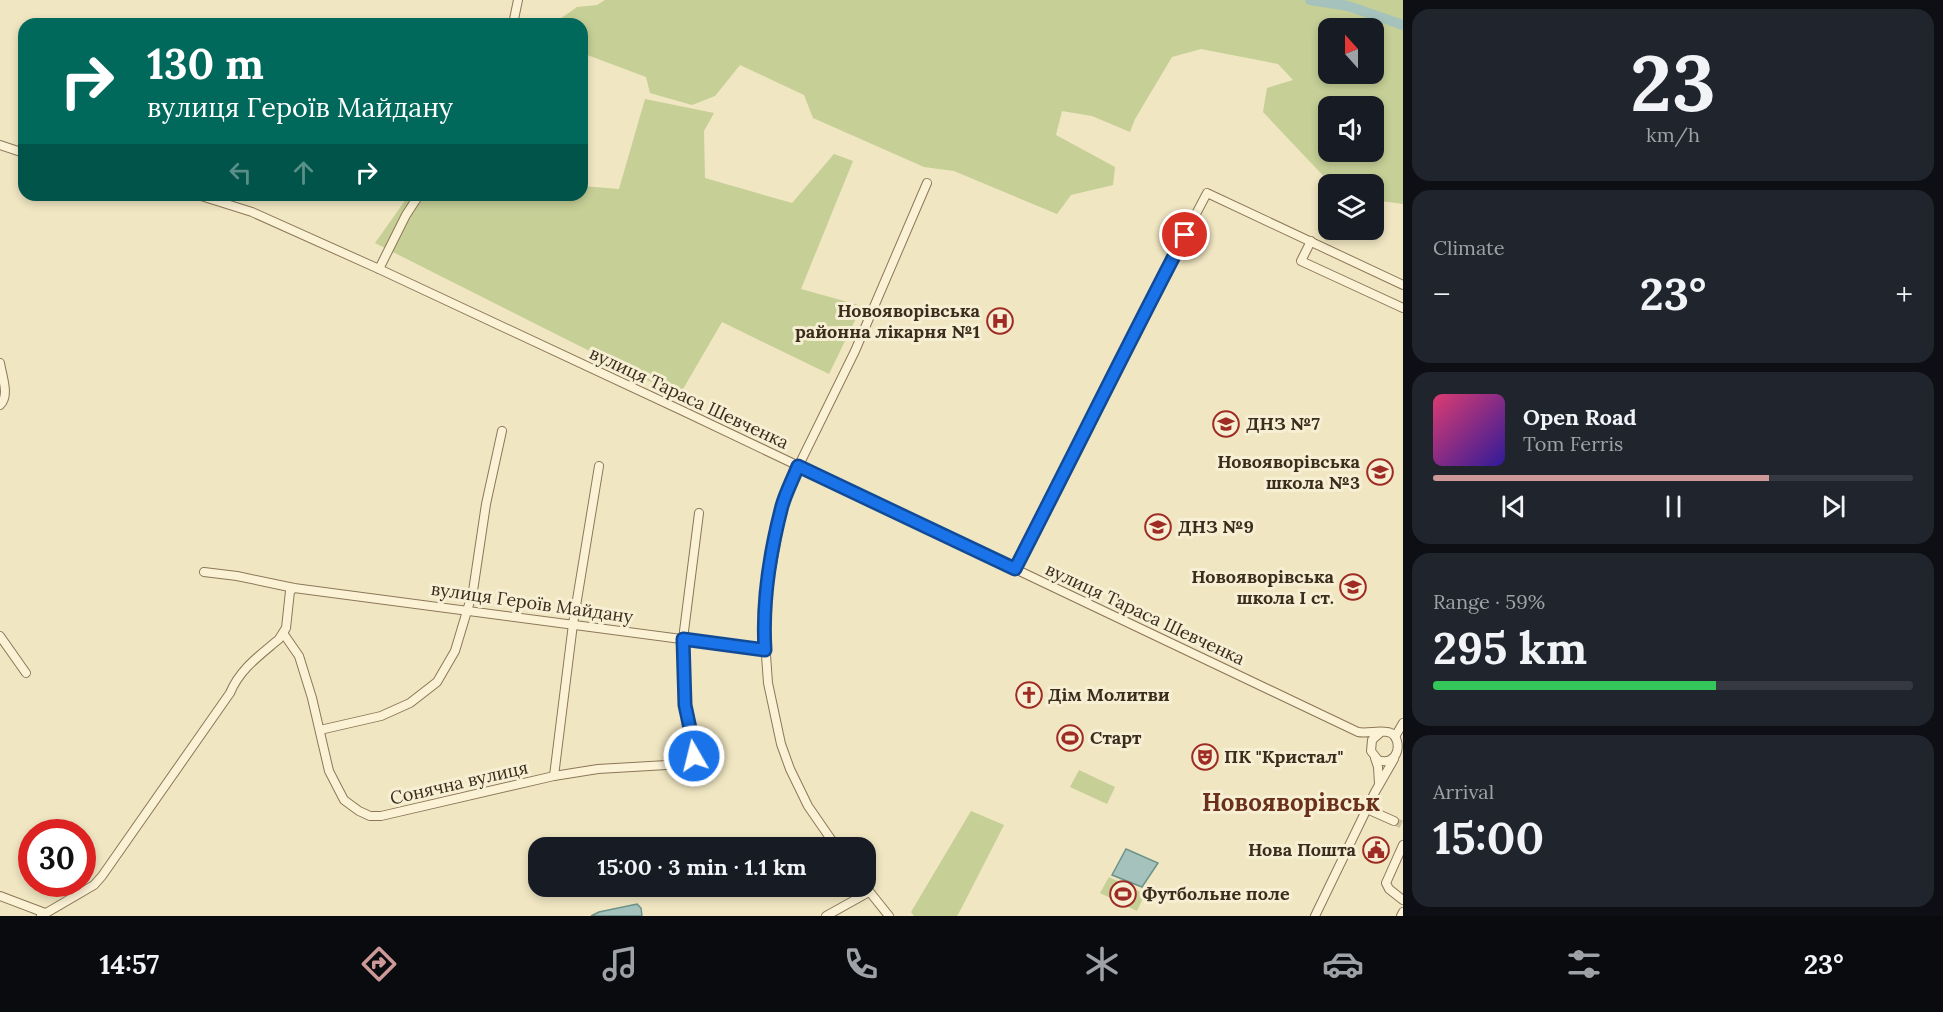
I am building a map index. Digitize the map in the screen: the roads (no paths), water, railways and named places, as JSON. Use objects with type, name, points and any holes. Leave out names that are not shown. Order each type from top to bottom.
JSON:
[{"type":"street","points":[[514,18],[518,0]]},
{"type":"street","points":[[0,145],[18,151]]},
{"type":"street","points":[[829,837],[808,806],[787,760],[774,716],[768,683],[763,613],[783,504],[798,466],[855,351],[927,183]]},
{"type":"street","points":[[1015,569],[1094,416],[1136,327],[1207,193],[1403,285]]},
{"type":"street","name":"вулиця Тараса Шевченка","points":[[217,201],[252,212],[379,269],[1358,732],[1381,732]]},
{"type":"street","points":[[379,269],[415,201]]},
{"type":"street","points":[[1311,241],[1301,261],[1403,308]]},
{"type":"street","points":[[0,363],[6,395],[4,402],[0,405]]},
{"type":"street","points":[[320,730],[381,716],[410,703],[437,682],[455,651],[473,591],[486,504],[502,431]]},
{"type":"street","points":[[554,776],[573,624],[599,466]]},
{"type":"street","points":[[683,639],[699,513]]},
{"type":"street","name":"вулиця Героїв Майдану","points":[[204,572],[237,576],[294,588],[765,650]]},
{"type":"street","points":[[0,896],[43,914],[94,885],[230,693],[236,679],[284,633],[290,591],[294,588]]},
{"type":"street","name":"Сонячна вулиця","points":[[284,633],[299,656],[329,771],[344,800],[370,816],[381,816],[554,776],[598,769],[684,764],[691,761],[694,756],[694,747],[685,705],[683,639]]},
{"type":"street","points":[[0,636],[26,673]]},
{"type":"street","points":[[1315,916],[1378,785],[1402,749],[1399,737],[1403,723]]},
{"type":"street","name":"вулиця Тараса Шевченка","points":[[1358,732],[1370,747]]},
{"type":"street","points":[[1378,785],[1378,767],[1370,747],[1374,736],[1381,732],[1389,732],[1399,737]]},
{"type":"street","points":[[1375,758],[1382,762],[1394,759]]},
{"type":"street","points":[[1367,808],[1394,821]]},
{"type":"street","points":[[1403,845],[1386,883],[1389,889],[1403,900]]},
{"type":"street","points":[[826,916],[855,897]]},
{"type":"street","points":[[874,897],[889,916]]},
{"type":"street","points":[[1401,916],[1403,912]]},
{"type":"water","points":[[1126,849],[1158,863],[1142,887],[1112,875]]},
{"type":"water","points":[[637,904],[641,908],[642,916],[591,916],[599,912]]},
{"type":"waterway","points":[[1310,0],[1348,6],[1403,25]]},
{"type":"tunnel","points":[[1394,821],[1403,825]]},
{"type":"place","name":"Новояворівська районна лікарня №1","points":[[1000,321]]},
{"type":"place","name":"ДНЗ №7","points":[[1226,424]]},
{"type":"place","name":"Новояворівська школа №3","points":[[1380,472]]},
{"type":"place","name":"ДНЗ №9","points":[[1158,527]]},
{"type":"place","name":"Новояворівська школа І ст.","points":[[1353,587]]},
{"type":"place","name":"Дім Молитви","points":[[1029,695]]},
{"type":"place","name":"Старт","points":[[1070,738]]},
{"type":"place","name":"ПК \"Кристал\"","points":[[1205,757]]},
{"type":"place","name":"Нова Пошта","points":[[1376,850]]},
{"type":"place","name":"Футбольне поле","points":[[1123,894]]},
{"type":"district","name":"Новояворівськ","points":[[1291,803]]}]
